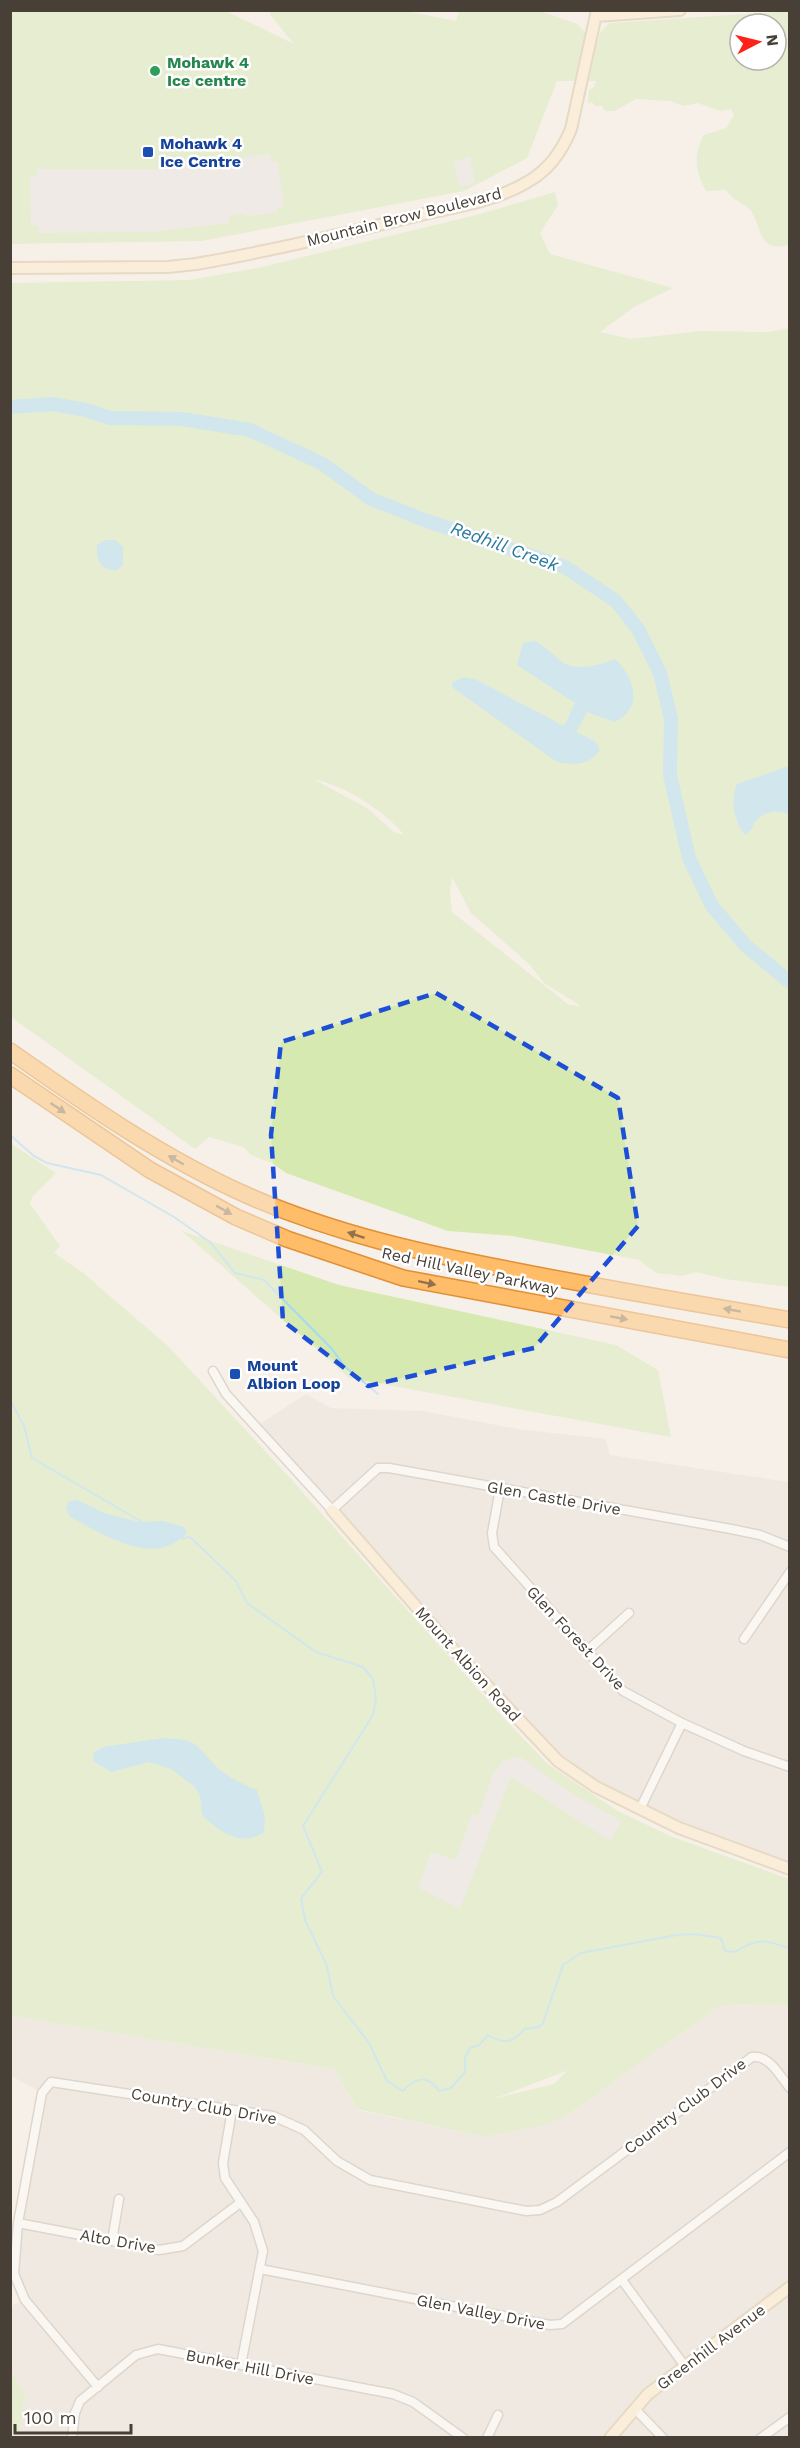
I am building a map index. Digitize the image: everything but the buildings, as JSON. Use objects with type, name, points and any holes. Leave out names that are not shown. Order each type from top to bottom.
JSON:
[{"type":"highway","name":"Red Hill Valley Parkway","points":[[10,1051],[123,1128],[181,1163],[250,1197],[307,1219],[367,1238],[453,1259],[789,1320]]},
{"type":"highway","name":"Red Hill Valley Parkway","points":[[10,1075],[150,1170],[236,1217],[287,1239],[413,1280],[789,1350]]},
{"type":"street","name":"Mountain Brow Boulevard","points":[[10,268],[168,267],[196,264],[483,201],[520,187],[547,168],[565,143],[579,96],[596,13],[680,10]]},
{"type":"street","name":"Mount Albion Road","points":[[213,1371],[226,1395],[332,1510],[460,1657],[558,1761],[596,1787],[640,1809],[690,1832],[789,1869]]},
{"type":"street","name":"Glen Castle Drive","points":[[332,1510],[378,1468],[731,1529],[760,1535],[789,1547]]},
{"type":"street","name":"Glen Forest Drive","points":[[500,1489],[492,1533],[493,1545],[623,1691],[682,1723],[744,1751],[789,1765]]},
{"type":"street","points":[[744,1639],[789,1572]]},
{"type":"street","points":[[588,1651],[629,1613]]},
{"type":"street","points":[[640,1809],[682,1723]]},
{"type":"street","name":"Country Club Drive","points":[[98,2387],[25,2301],[19,2289],[13,2262],[43,2089],[51,2082],[273,2116],[294,2124],[316,2140],[338,2161],[370,2180],[526,2211],[540,2210],[557,2202],[752,2057],[760,2056],[769,2061],[789,2088]]},
{"type":"street","points":[[232,2110],[223,2167],[228,2186],[260,2235],[263,2251],[241,2365]]},
{"type":"street","name":"Glen Valley Drive","points":[[260,2269],[550,2325],[565,2323],[789,2151]]},
{"type":"street","points":[[112,2241],[119,2199]]},
{"type":"street","name":"Alto Drive","points":[[18,2223],[159,2250],[177,2248],[240,2204]]},
{"type":"street","points":[[622,2280],[684,2365]]},
{"type":"street","name":"Greenhill Avenue","points":[[610,2438],[635,2409],[684,2365],[789,2287]]},
{"type":"street","name":"Bunker Hill Drive","points":[[72,2438],[76,2408],[80,2401],[136,2355],[146,2350],[158,2349],[393,2394],[413,2402],[463,2438]]},
{"type":"street","points":[[635,2409],[663,2438]]},
{"type":"street","points":[[487,2438],[498,2415]]},
{"type":"street","points":[[761,2438],[789,2417]]},
{"type":"highlighted area","points":[[436,993],[618,1098],[638,1226],[534,1348],[368,1386],[283,1321],[271,1135],[281,1042]]},
{"type":"shaded area","points":[[270,154],[271,162],[278,162],[284,207],[277,208],[277,213],[246,216],[245,213],[229,216],[229,223],[152,232],[38,233],[38,225],[31,225],[30,176],[37,176],[37,169],[157,169]]},
{"type":"shaded area","points":[[470,156],[475,183],[460,187],[453,163]]},
{"type":"shaded area","points":[[306,1394],[331,1408],[423,1411],[518,1429],[606,1439],[610,1455],[789,1482],[789,1862],[641,1808],[544,1747],[335,1505],[258,1425]]},
{"type":"shaded area","points":[[520,1757],[574,1795],[622,1821],[610,1841],[511,1777],[460,1909],[418,1888],[431,1852],[456,1860],[472,1814],[478,1816],[493,1773],[503,1761]]},
{"type":"shaded area","points":[[740,2004],[789,2006],[789,2437],[19,2437],[25,2395],[11,2370],[11,2308],[14,2304],[29,2302],[14,2258],[44,2094],[11,2076],[10,2016],[334,2069],[357,2110],[484,2137],[563,2118],[718,2007]]},
{"type":"green space","points":[[10,11],[226,11],[294,44],[269,11],[405,11],[456,21],[459,11],[540,11],[577,24],[597,44],[600,33],[609,23],[728,15],[728,72],[788,72],[788,12],[774,12],[789,11],[789,245],[778,247],[770,245],[761,236],[753,214],[748,208],[726,190],[706,191],[702,184],[697,163],[700,142],[704,135],[726,128],[734,116],[731,109],[720,111],[698,103],[684,106],[670,101],[636,99],[614,111],[605,111],[602,106],[595,106],[592,102],[588,104],[589,90],[594,87],[596,81],[557,81],[527,158],[464,191],[202,241],[11,244]]},
{"type":"green space","points":[[555,192],[558,205],[540,233],[550,254],[673,288],[634,307],[600,332],[631,339],[700,331],[768,332],[789,328],[789,1287],[725,1279],[696,1272],[682,1276],[656,1273],[639,1260],[512,1236],[448,1231],[286,1173],[272,1163],[251,1155],[243,1147],[209,1137],[195,1149],[11,1017],[11,283],[190,280],[258,268],[480,214]],"holes":[[[315,780],[338,787],[364,801],[387,818],[404,835],[394,832],[367,808]],[[452,877],[471,913],[530,965],[544,983],[581,1006],[569,1005],[452,912],[450,893]]]},
{"type":"green space","points":[[10,1143],[56,1173],[32,1197],[30,1204],[60,1246],[54,1253],[82,1272],[168,1346],[290,1478],[508,1723],[548,1764],[616,1810],[670,1836],[789,1879],[789,2006],[740,2004],[718,2007],[563,2118],[543,2125],[484,2137],[357,2109],[334,2069],[11,2016]],"holes":[[[567,2071],[554,2084],[493,2099]]]},
{"type":"green space","points":[[182,1231],[339,1285],[616,1345],[658,1370],[671,1437],[349,1378]]},
{"type":"green space","points":[[11,2370],[25,2395],[19,2437],[11,2437]]},
{"type":"water","points":[[105,540],[116,540],[123,547],[123,564],[118,570],[104,567],[97,556],[97,545]]},
{"type":"water","points":[[535,641],[568,665],[581,667],[615,659],[628,675],[633,693],[630,710],[614,722],[587,712],[576,732],[595,741],[600,750],[586,762],[576,764],[557,762],[452,687],[452,682],[464,677],[477,680],[564,726],[575,703],[517,665],[523,643]]},
{"type":"water","points":[[789,766],[789,815],[777,812],[768,813],[760,817],[745,835],[734,811],[737,784]]},
{"type":"water","points":[[77,1500],[107,1514],[139,1522],[163,1521],[184,1527],[187,1533],[174,1543],[159,1548],[128,1545],[70,1517],[66,1508],[69,1501]]},
{"type":"water","points":[[163,1738],[191,1742],[223,1772],[257,1790],[265,1816],[264,1832],[256,1837],[239,1838],[215,1827],[202,1815],[200,1796],[195,1787],[171,1769],[149,1762],[111,1772],[93,1761],[94,1752],[103,1747]]},
{"type":"waterway","name":"Redhill Creek","points":[[10,407],[53,404],[86,410],[110,418],[182,419],[250,430],[323,464],[371,499],[427,521],[565,567],[616,601],[638,629],[660,673],[671,719],[670,775],[689,858],[712,906],[746,946],[790,982]]},
{"type":"waterway","points":[[10,1135],[34,1156],[47,1163],[101,1175],[174,1217],[210,1242],[235,1273],[264,1280],[332,1349],[345,1367],[378,1394]]},
{"type":"waterway","points":[[10,1400],[24,1426],[32,1458],[142,1522]]},
{"type":"waterway","points":[[182,1538],[190,1537],[236,1581],[247,1603],[316,1652],[363,1667],[373,1679],[376,1699],[373,1715],[303,1826],[322,1872],[301,1898],[305,1920],[327,1966],[333,1996],[369,2043],[387,2081],[403,2091],[421,2079],[430,2082],[439,2091],[451,2088],[465,2072],[465,2058],[470,2048],[479,2045],[488,2035],[498,2040],[508,2041],[516,2038],[524,2029],[539,2027],[543,2023],[563,1965],[581,1953],[677,1935],[694,1934],[721,1938],[725,1951],[735,1952],[756,1942],[774,1943],[790,1949]]},
{"type":"place","name":"Mohawk 4 Ice centre","points":[[155,71]]},
{"type":"place","name":"Mohawk 4 Ice Centre","points":[[148,152]]},
{"type":"place","name":"Mount Albion Loop","points":[[235,1374]]}]
